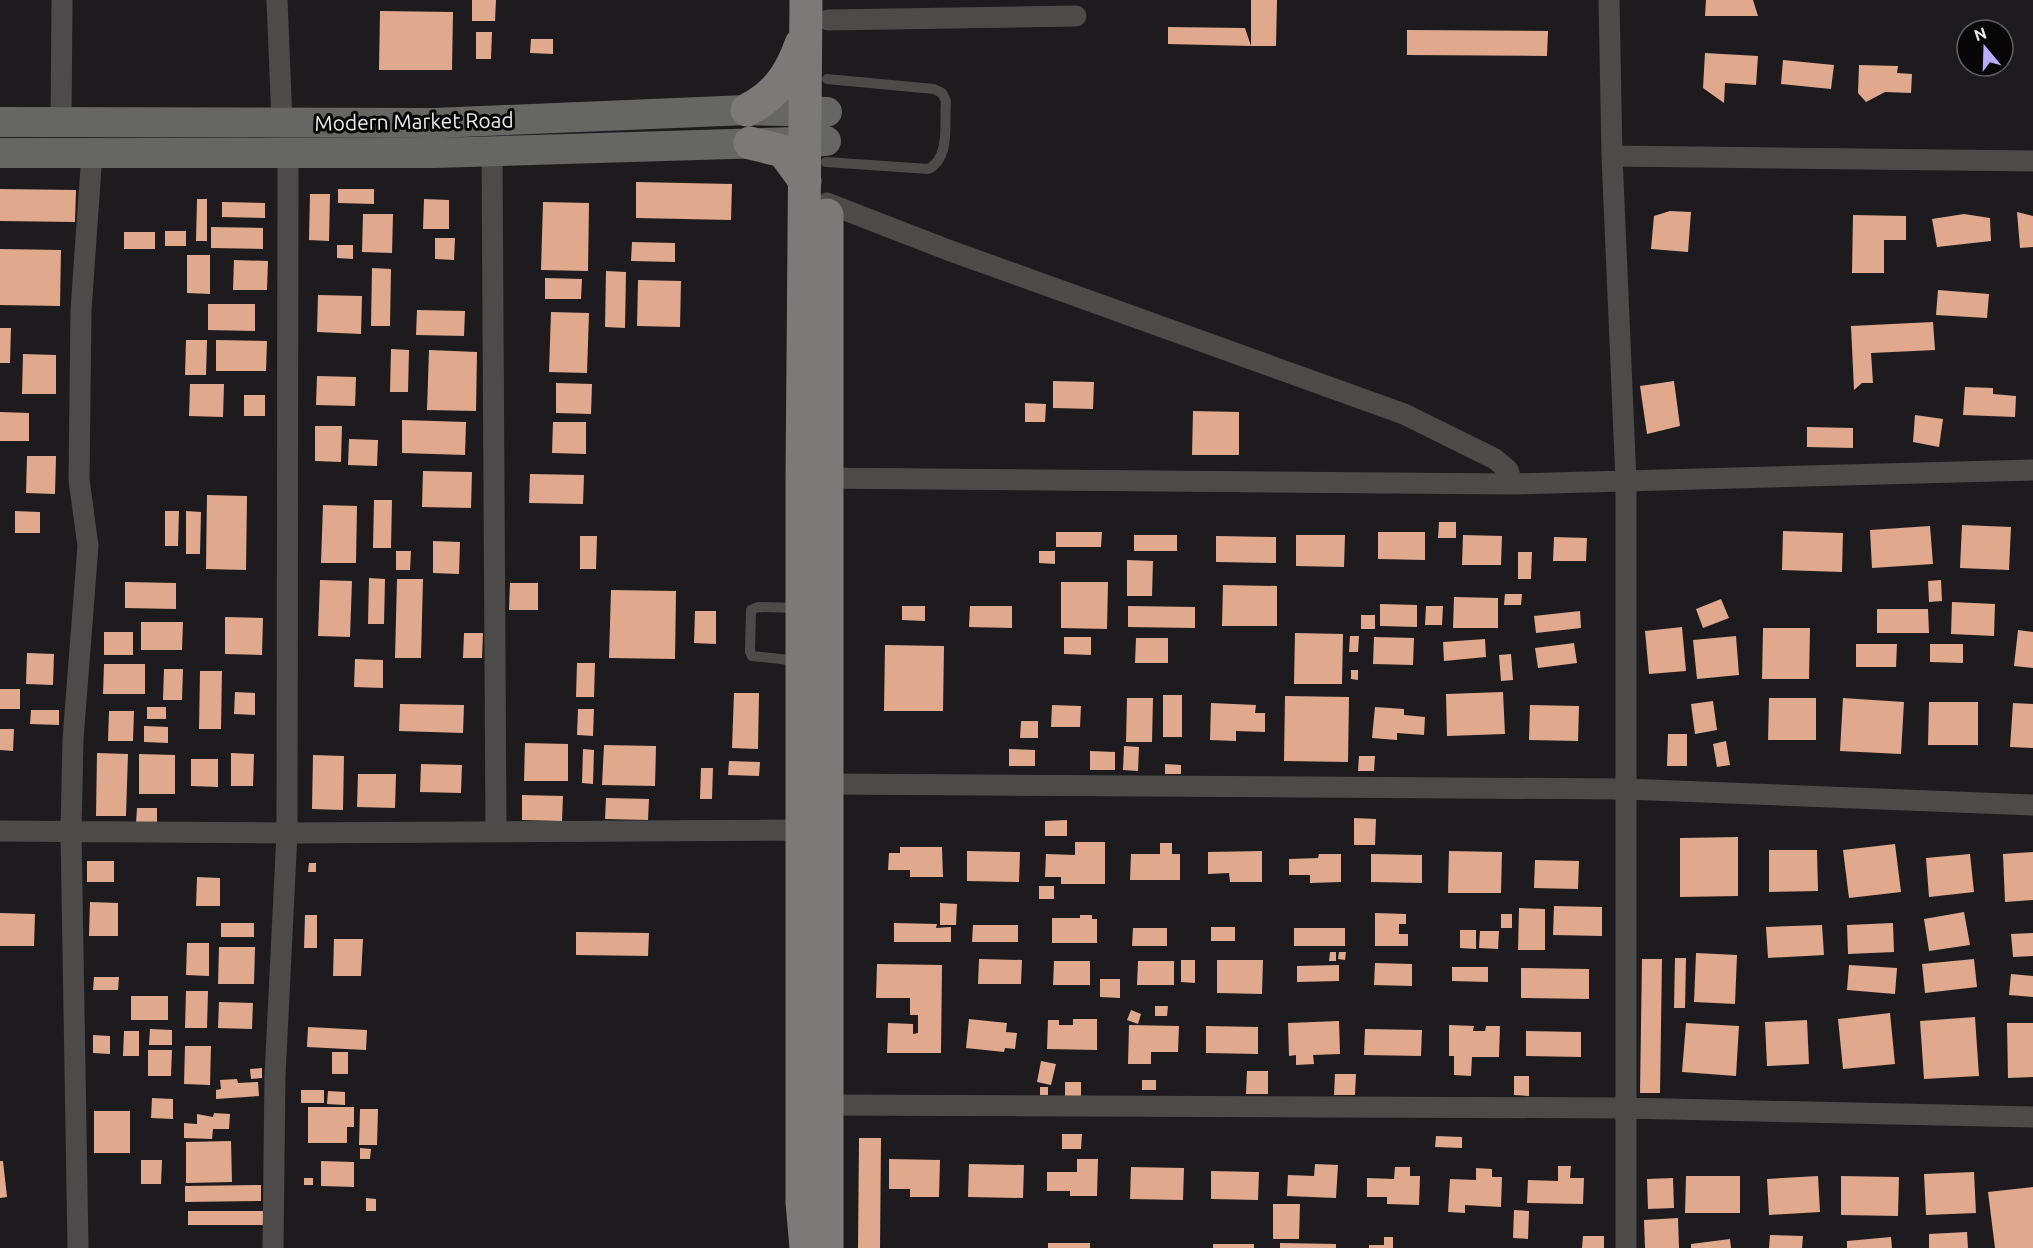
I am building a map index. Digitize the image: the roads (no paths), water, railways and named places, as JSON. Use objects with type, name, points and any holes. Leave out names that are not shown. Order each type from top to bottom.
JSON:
[{"type":"main road","points":[[817,13],[828,79],[817,150]]},
{"type":"main road","points":[[747,110],[775,92],[788,76],[817,13]]},
{"type":"main road","points":[[817,13],[815,478],[828,784],[827,1248]]},
{"type":"main road","points":[[750,143],[783,151],[817,150]]},
{"type":"main road","points":[[806,1248],[802,1202],[802,608],[815,478]]},
{"type":"street","points":[[61,123],[62,0]]},
{"type":"street","points":[[277,0],[282,122]]},
{"type":"street","points":[[1609,0],[1612,156],[1626,481],[1626,1248]]},
{"type":"street","points":[[817,13],[1076,16]]},
{"type":"street","name":"Modern Market Road","points":[[0,122],[435,123],[747,110],[817,150]]},
{"type":"street","points":[[435,123],[435,153]]},
{"type":"street","name":"Modern Market Road","points":[[0,153],[435,153],[750,143]]},
{"type":"street","points":[[817,150],[948,250],[1404,414],[1495,459],[1508,471],[1512,484]]},
{"type":"street","points":[[492,151],[496,830]]},
{"type":"street","points":[[273,1248],[275,1076],[287,833],[288,152]]},
{"type":"street","points":[[78,1248],[71,832],[73,740],[88,546],[79,480],[81,310],[92,153]]},
{"type":"street","points":[[1612,156],[2033,161]]},
{"type":"street","points":[[815,478],[1512,484],[2033,470]]},
{"type":"street","points":[[828,784],[1625,789],[2033,805]]},
{"type":"street","points":[[0,831],[287,833],[802,830]]},
{"type":"street","points":[[826,1105],[1625,1108],[2033,1117]]},
{"type":"lane","points":[[817,150],[928,169],[938,164],[943,156],[945,101],[942,93],[934,89],[828,79]]},
{"type":"lane","points":[[802,608],[758,607],[751,610],[750,652],[752,656],[802,661]]}]
